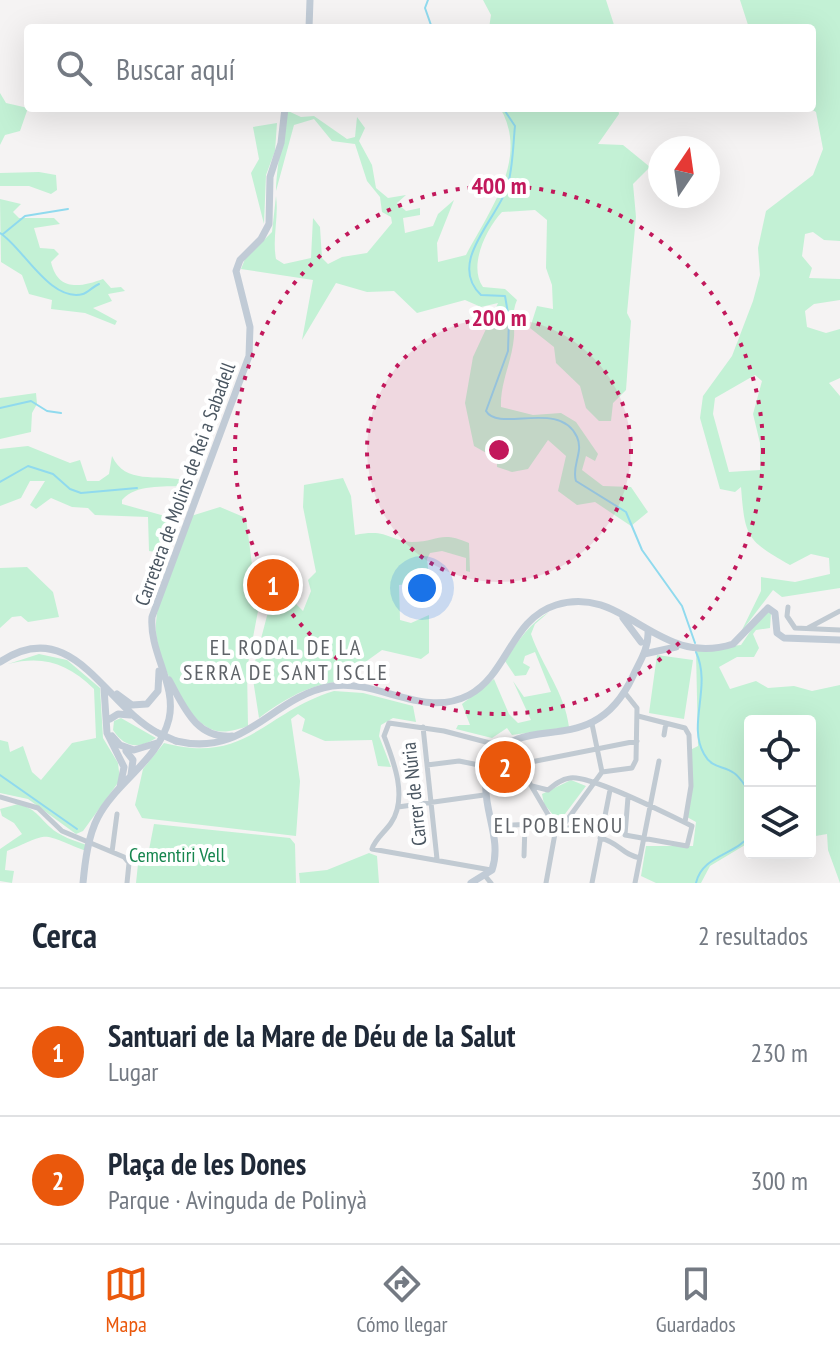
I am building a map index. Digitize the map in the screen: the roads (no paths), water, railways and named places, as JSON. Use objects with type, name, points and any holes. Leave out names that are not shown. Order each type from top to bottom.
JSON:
[{"type":"main road","points":[[309,24],[310,0]]},
{"type":"main road","name":"Carretera de Molins de Rei a Sabadell","points":[[171,710],[152,638],[155,605],[249,356],[250,327],[237,285],[237,268],[269,224],[270,177],[281,143],[285,112]]},
{"type":"main road","points":[[102,682],[132,716],[160,736],[209,744],[242,735],[300,697],[329,687],[363,687],[423,703],[461,699],[486,682],[523,627],[546,609],[582,601],[614,609],[648,631],[681,646]]},
{"type":"main road","points":[[644,654],[681,646],[733,644],[744,636],[759,613],[768,608],[775,613],[777,633],[784,638],[840,640]]},
{"type":"main road","points":[[614,609],[641,642]]},
{"type":"main road","points":[[639,662],[641,642],[648,631]]},
{"type":"main road","points":[[471,883],[490,877],[496,858],[484,795],[489,767],[504,746],[518,737],[556,734],[592,724],[625,693],[644,654],[648,631]]},
{"type":"main road","points":[[0,662],[29,650],[57,651],[81,663],[128,703],[142,706],[157,695],[160,666]]},
{"type":"main road","points":[[160,666],[197,725],[212,735],[242,735]]},
{"type":"main road","points":[[102,682],[106,730],[116,744],[132,756]]},
{"type":"main road","points":[[115,698],[109,729],[127,775]]},
{"type":"main road","points":[[127,775],[151,750],[171,710],[185,709]]},
{"type":"main road","points":[[110,719],[118,714],[132,716]]},
{"type":"main road","points":[[116,744],[130,750],[151,750]]},
{"type":"main road","points":[[132,756],[151,750]]},
{"type":"main road","points":[[83,883],[98,817],[117,793],[127,775],[132,756]]},
{"type":"street","points":[[788,607],[789,622],[795,628],[840,630]]},
{"type":"street","points":[[807,628],[840,611]]},
{"type":"street","points":[[602,772],[632,768],[636,760],[638,716],[634,700],[625,693]]},
{"type":"street","points":[[638,716],[685,728],[689,735],[691,786],[685,822]]},
{"type":"street","points":[[490,877],[437,859],[372,849],[372,844],[389,827],[398,807],[395,765],[384,736],[389,723],[423,727],[504,746],[521,764],[557,826]]},
{"type":"street","points":[[664,735],[666,723]]},
{"type":"street","points":[[546,883],[557,826],[602,772],[592,724]]},
{"type":"street","name":"Carrer de Núria","points":[[423,727],[437,859]]},
{"type":"street","points":[[521,764],[637,741]]},
{"type":"street","points":[[427,765],[459,761],[489,767]]},
{"type":"street","points":[[635,883],[659,761]]},
{"type":"street","points":[[531,786],[548,790],[570,778],[584,778],[610,789],[685,822],[692,826],[687,846],[628,836],[624,812],[628,797]]},
{"type":"street","points":[[592,883],[610,789]]},
{"type":"street","points":[[398,807],[484,795]]},
{"type":"street","points":[[0,797],[38,808],[55,826],[129,863],[127,883]]},
{"type":"street","points":[[112,852],[117,814]]},
{"type":"street","points":[[524,856],[525,825]]},
{"type":"street","points":[[491,826],[557,826],[600,835],[614,841],[627,856],[640,858]]},
{"type":"street","points":[[78,839],[93,834]]},
{"type":"waterway","points":[[428,0],[425,8],[431,24]]},
{"type":"waterway","points":[[506,112],[515,126],[509,181],[477,242],[469,269],[472,283],[481,295],[505,296],[509,319],[508,351],[486,411],[493,417],[503,419],[544,418],[569,426],[579,443],[576,481],[626,512],[642,550],[682,606],[695,643]]},
{"type":"waterway","points":[[3,234],[25,216],[68,209]]},
{"type":"waterway","points":[[0,233],[59,290],[83,294],[99,284]]},
{"type":"waterway","points":[[0,408],[31,401],[47,411],[61,413]]},
{"type":"waterway","points":[[0,482],[28,466],[53,474],[70,489],[81,493],[137,488]]},
{"type":"waterway","points":[[696,652],[702,678],[699,742],[711,762],[734,773],[746,787]]},
{"type":"waterway","points":[[0,775],[77,829]]},
{"type":"waterway","points":[[696,883],[705,866],[744,842]]},
{"type":"place","name":"Santuari de la Mare de Déu de la Salut","points":[[273,585]]},
{"type":"place","name":"Plaça de les Dones","points":[[505,767]]},
{"type":"district","name":"EL RODAL DE LA SERRA DE SANT ISCLE","points":[[286,660]]},
{"type":"district","name":"EL POBLENOU","points":[[559,825]]},
{"type":"park label","name":"Cementiri Vell","points":[[177,855]]}]
